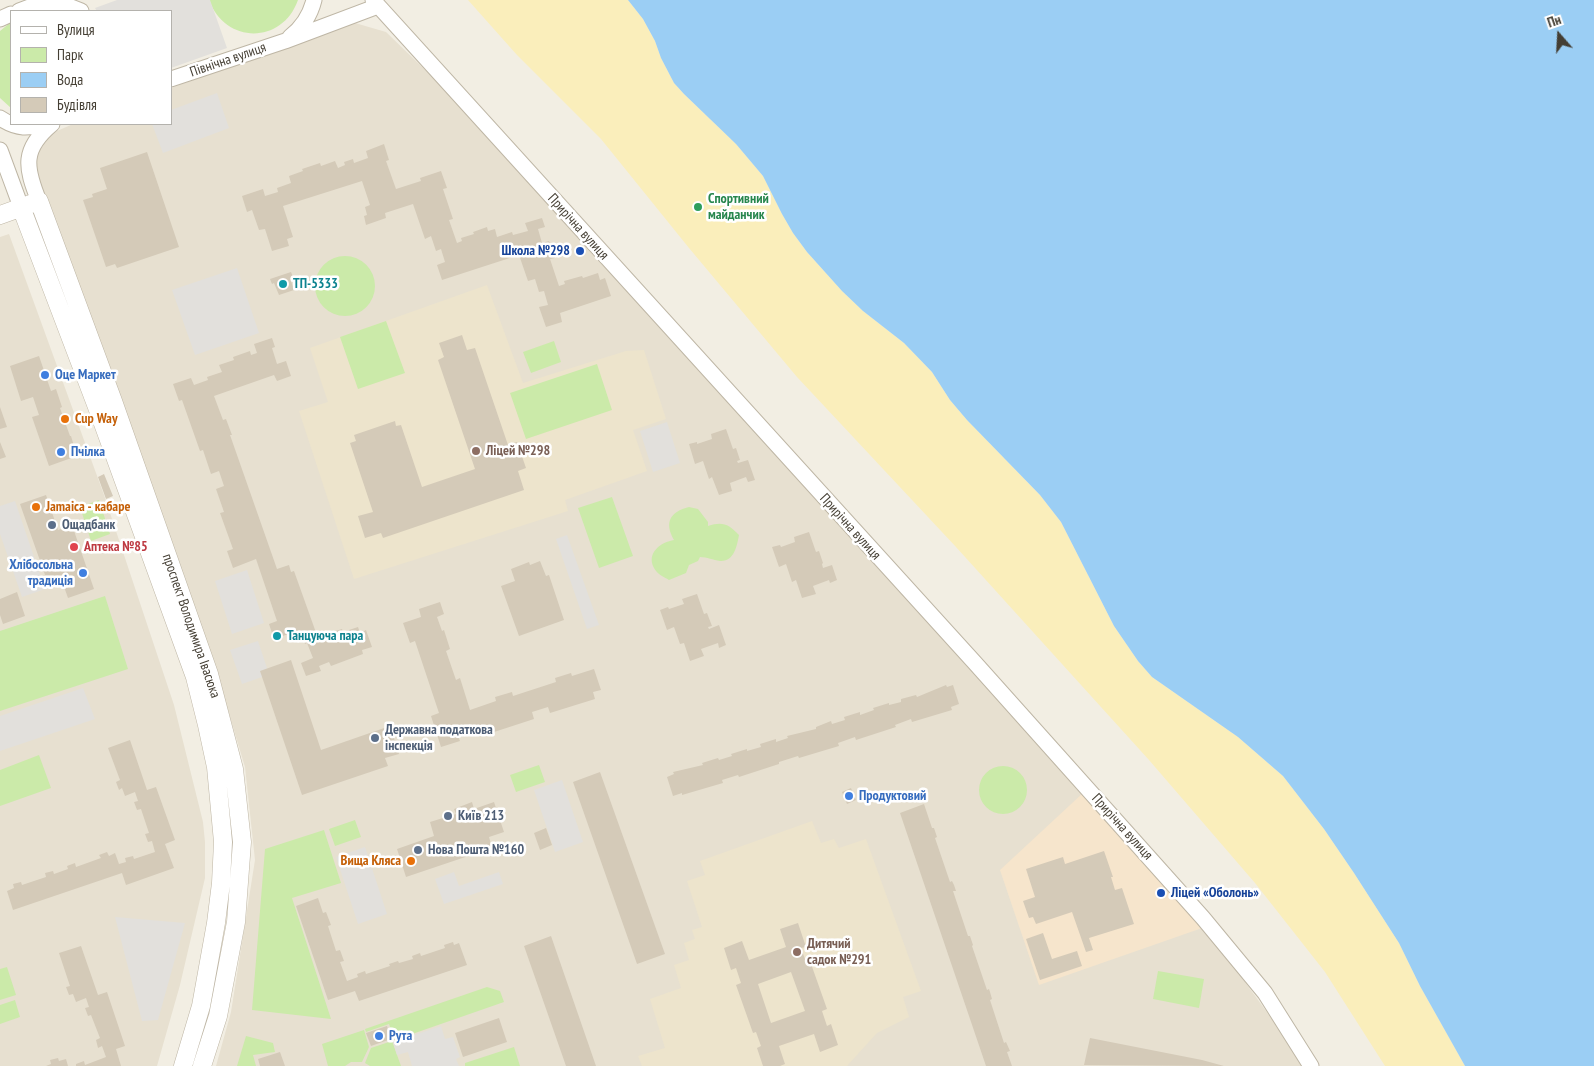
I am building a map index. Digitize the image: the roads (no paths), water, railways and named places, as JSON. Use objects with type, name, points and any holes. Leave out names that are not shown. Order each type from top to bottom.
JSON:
[{"type":"street","name":"Північна вулиця","points":[[284,41],[300,29],[311,12],[314,0]]},
{"type":"street","points":[[23,10],[45,2],[61,4],[78,10]]},
{"type":"street","name":"Північна вулиця","points":[[172,80],[284,41],[376,3]]},
{"type":"street","name":"Прирічна вулиця","points":[[376,3],[975,663],[1197,911],[1265,993],[1311,1066]]},
{"type":"street","points":[[12,125],[25,128],[42,125]]},
{"type":"street","points":[[0,215],[39,201],[31,181],[28,166],[30,152],[35,140],[51,125]]},
{"type":"street","points":[[0,150],[21,207]]},
{"type":"street","name":"проспект Володимира Івасюка","points":[[39,201],[113,401],[209,674],[234,768],[242,842],[236,922],[218,1016],[202,1066]]},
{"type":"street","name":"проспект Володимира Івасюка","points":[[21,207],[97,407],[195,677],[216,767],[222,836],[221,883],[202,1006],[183,1066]]},
{"type":"water","points":[[628,0],[1594,0],[1594,1066],[1465,1066],[1420,986],[1399,943],[1324,829],[1283,776],[1238,737],[1152,677],[1138,661],[1114,626],[1061,522],[1040,495],[967,420],[950,400],[932,372],[904,343],[863,311],[842,291],[807,252],[782,214],[763,176],[736,144],[674,83],[643,19]]},
{"type":"place","name":"Спортивний майданчик","points":[[698,207]]},
{"type":"place","name":"Школа №298","points":[[580,251]]},
{"type":"place","name":"ТП-5333","points":[[283,284]]},
{"type":"place","name":"Оце Маркет","points":[[45,375]]},
{"type":"place","name":"Cup Way","points":[[65,419]]},
{"type":"place","name":"Ліцей №298","points":[[476,451]]},
{"type":"place","name":"Пчілка","points":[[61,452]]},
{"type":"place","name":"Jamaica - кабаре","points":[[36,507]]},
{"type":"place","name":"Ощадбанк","points":[[52,525]]},
{"type":"place","name":"Аптека №85","points":[[74,547]]},
{"type":"place","name":"Хлібосольна традиція","points":[[83,573]]},
{"type":"place","name":"Танцуюча пара","points":[[277,636]]},
{"type":"place","name":"Державна податкова інспекція","points":[[375,738]]},
{"type":"place","name":"Продуктовий","points":[[849,796]]},
{"type":"place","name":"Київ 213","points":[[448,816]]},
{"type":"place","name":"Нова Пошта №160","points":[[418,850]]},
{"type":"place","name":"Вища Кляса","points":[[411,861]]},
{"type":"place","name":"Ліцей «Оболонь»","points":[[1161,893]]},
{"type":"place","name":"Дитячий садок №291","points":[[797,952]]},
{"type":"place","name":"Рута","points":[[379,1036]]}]
